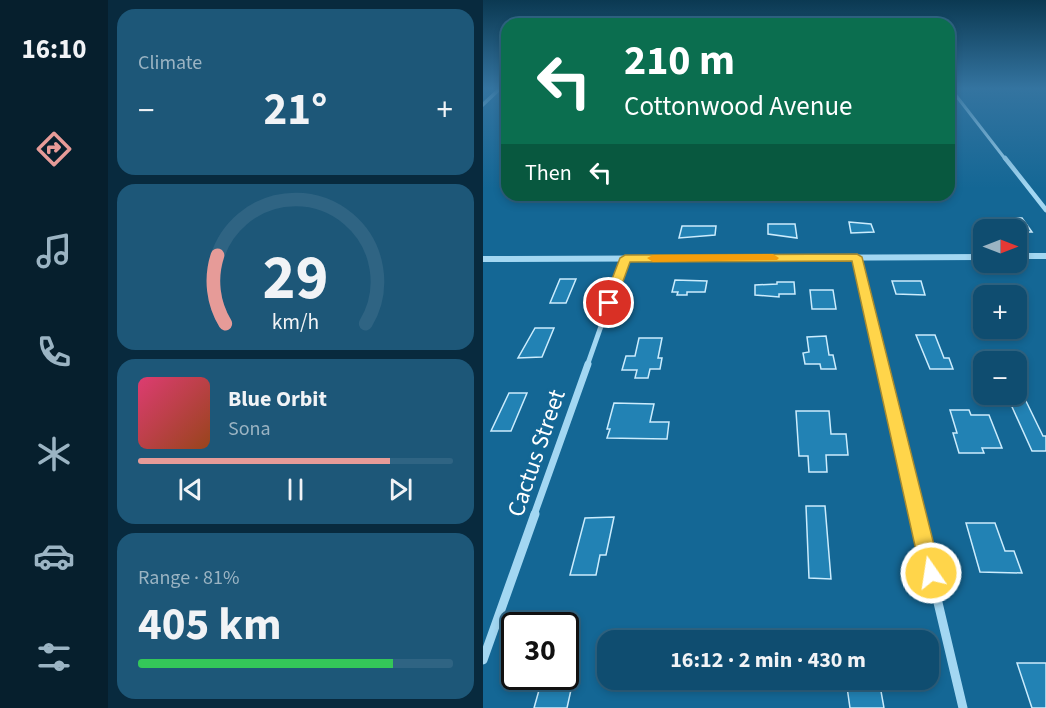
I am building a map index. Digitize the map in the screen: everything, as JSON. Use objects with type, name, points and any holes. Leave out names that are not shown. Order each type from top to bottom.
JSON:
[{"type":"street","points":[[977,122],[1046,210]]},
{"type":"street","points":[[483,259],[973,256]]},
{"type":"street","points":[[1027,256],[1046,256]]},
{"type":"street","points":[[857,257],[963,708]]},
{"type":"street","name":"Cactus Street","points":[[483,660],[625,258]]},
{"type":"building","points":[[849,222],[871,224],[874,232],[851,233]]},
{"type":"building","points":[[768,224],[795,224],[797,238],[768,234]]},
{"type":"building","points":[[682,226],[716,226],[715,235],[679,238]]},
{"type":"building","points":[[560,279],[576,279],[566,303],[550,303]]},
{"type":"building","points":[[675,280],[707,281],[705,292],[687,292],[687,295],[677,295],[678,292],[672,292]]},
{"type":"building","points":[[892,281],[921,281],[925,295],[896,294]]},
{"type":"building","points":[[777,282],[794,282],[795,294],[779,294],[779,297],[755,295],[755,285],[777,284]]},
{"type":"building","points":[[810,290],[833,290],[836,309],[812,309]]},
{"type":"building","points":[[535,328],[554,328],[542,357],[518,358]]},
{"type":"building","points":[[916,335],[935,335],[944,358],[949,358],[953,369],[930,369]]},
{"type":"building","points":[[826,336],[829,355],[833,355],[836,369],[821,369],[820,364],[805,364],[803,353],[809,352],[807,337]]},
{"type":"building","points":[[639,338],[662,338],[658,358],[662,358],[660,369],[650,369],[648,378],[635,378],[637,370],[622,370],[626,356],[635,356]]},
{"type":"building","points":[[509,393],[527,393],[511,431],[491,431]]},
{"type":"building","points":[[614,403],[654,404],[650,422],[669,422],[667,439],[607,438]]},
{"type":"building","points":[[1027,403],[1043,436],[1046,436],[1046,451],[1032,451],[1011,405],[1027,405]]},
{"type":"building","points":[[950,410],[969,410],[971,415],[989,415],[1002,448],[982,448],[984,453],[959,453],[953,433],[957,433]]},
{"type":"building","points":[[796,411],[829,411],[831,434],[846,434],[848,455],[826,455],[827,472],[809,472],[808,456],[799,456]]},
{"type":"building","points":[[806,506],[825,506],[831,579],[809,578]]},
{"type":"building","points":[[614,517],[606,555],[600,555],[596,575],[570,575],[585,518]]},
{"type":"building","points":[[966,523],[995,523],[1005,551],[1014,551],[1022,573],[980,572]]},
{"type":"building","points":[[1017,663],[1046,663],[1046,708],[1032,708]]},
{"type":"building","points":[[539,690],[571,690],[567,708],[534,708]]},
{"type":"building","points":[[847,690],[881,690],[884,708],[850,708]]},
{"type":"slow traffic","points":[[653,258],[773,258]]},
{"type":"route","points":[[609,303],[625,258],[857,257],[931,573]]}]
